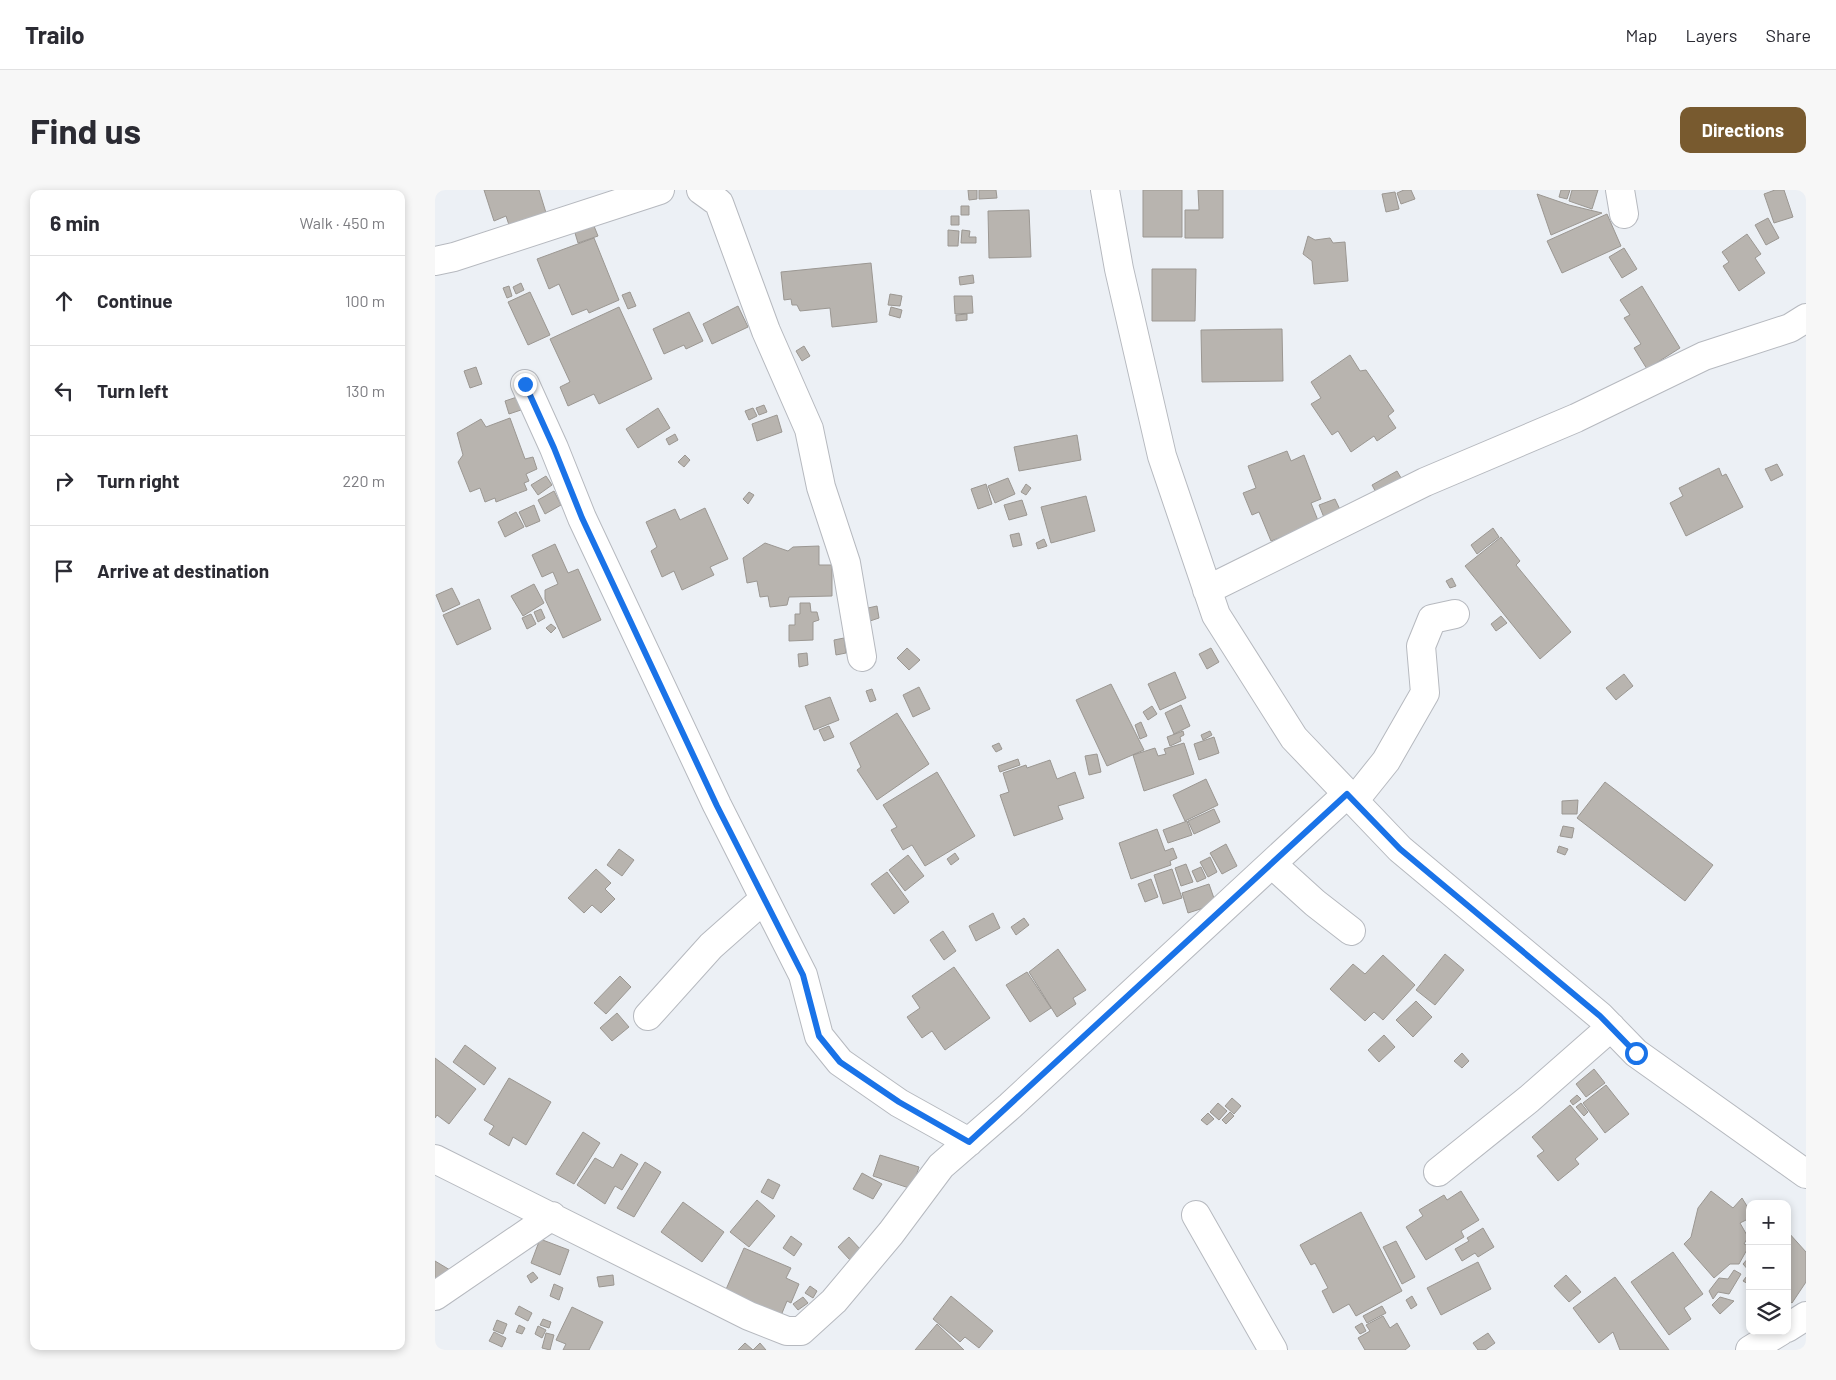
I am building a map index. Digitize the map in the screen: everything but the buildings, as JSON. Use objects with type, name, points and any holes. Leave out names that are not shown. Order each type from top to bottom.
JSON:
[{"type":"street","points":[[435,261],[455,257],[660,190]]},
{"type":"street","points":[[701,190],[719,203],[766,331],[809,429],[821,487],[846,563],[863,657]]},
{"type":"street","points":[[1105,190],[1119,269],[1162,456],[1207,590],[1216,615],[1294,738],[1400,849],[1611,1027],[1636,1053],[1806,1174]]},
{"type":"street","points":[[1207,590],[1425,482],[1576,418],[1704,356],[1790,328],[1806,318]]},
{"type":"street","points":[[525,384],[554,448],[582,518],[717,806],[803,975],[819,1036],[840,1062],[899,1102],[969,1142]]},
{"type":"street","points":[[435,1159],[749,1316],[787,1331],[801,1331],[835,1301],[891,1233],[941,1166],[1272,864],[1351,797],[1386,761],[1425,693],[1421,646],[1432,619],[1455,614]]},
{"type":"street","points":[[1272,864],[1315,903],[1351,931]]},
{"type":"street","points":[[648,1016],[711,946],[764,899]]},
{"type":"street","points":[[1438,1172],[1529,1099],[1611,1027]]},
{"type":"street","points":[[1196,1215],[1273,1350]]},
{"type":"street","points":[[435,1296],[552,1216]]},
{"type":"street","points":[[1791,1325],[1806,1316]]},
{"type":"street","points":[[1750,1350],[1774,1335]]},
{"type":"route","points":[[525,384],[554,448],[582,518],[717,806],[803,975],[819,1036],[840,1062],[899,1102],[969,1142],[1347,794],[1400,849],[1600,1016],[1636,1053]]}]
